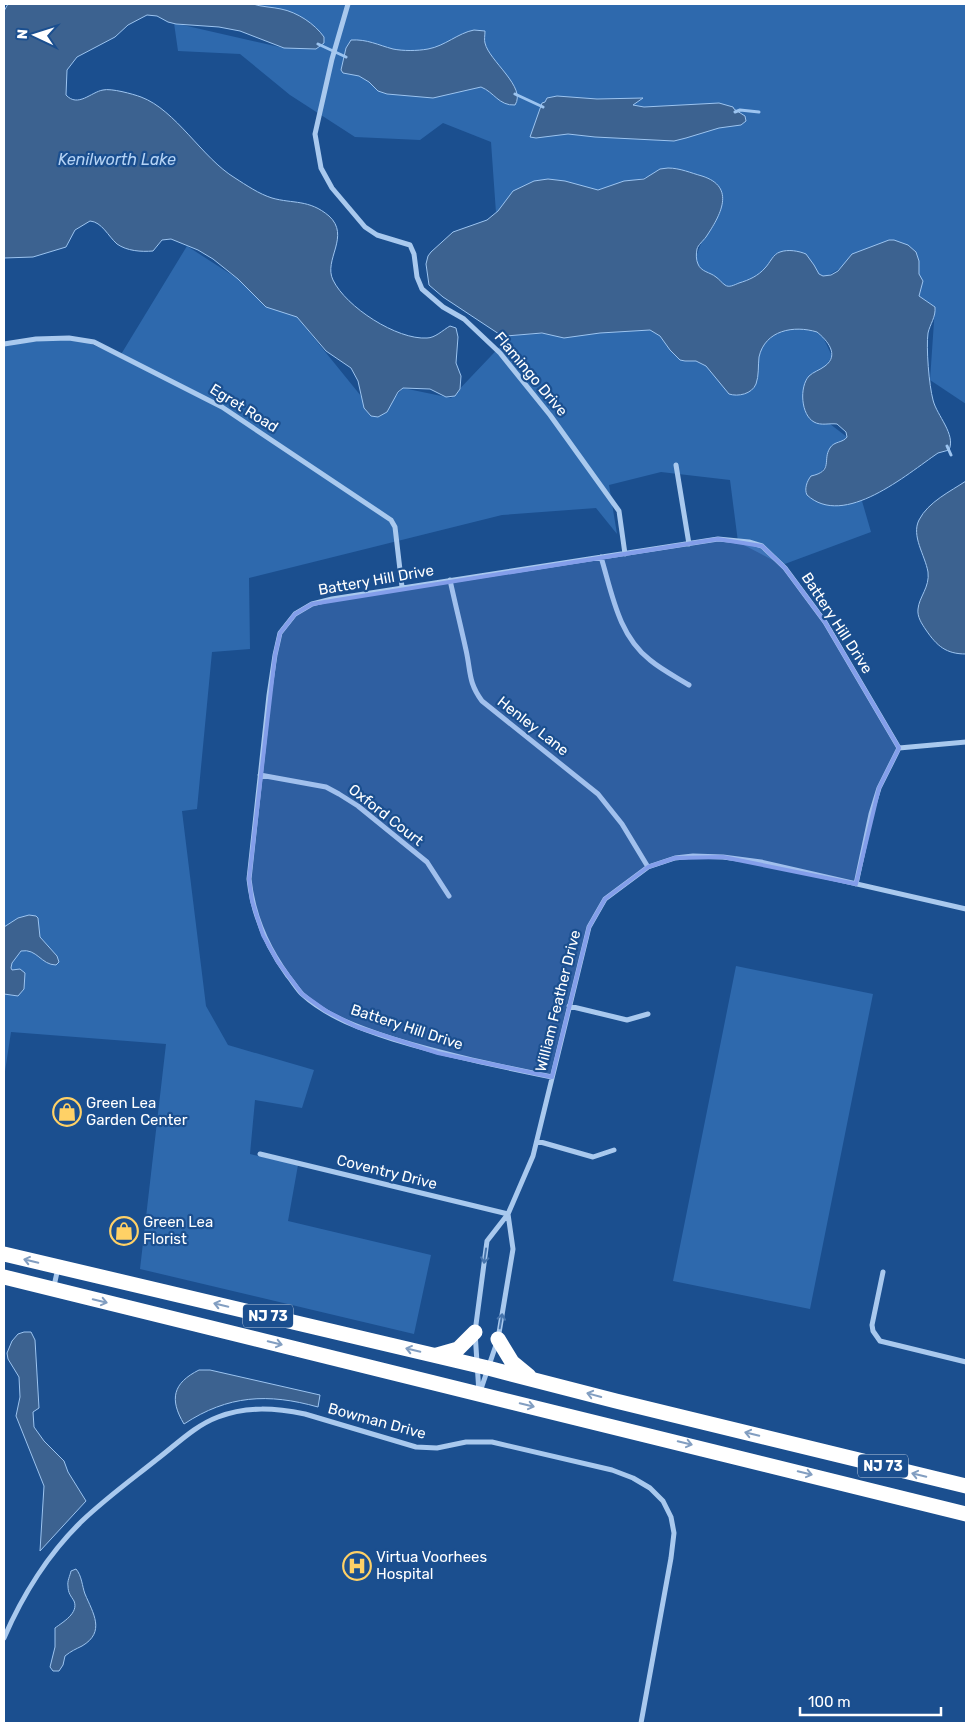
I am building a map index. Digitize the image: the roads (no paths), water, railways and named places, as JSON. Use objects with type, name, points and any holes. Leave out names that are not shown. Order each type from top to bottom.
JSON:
[{"type":"highway","name":"NJ 73","points":[[4,1254],[483,1367],[966,1486]]},
{"type":"highway","name":"NJ 73","points":[[4,1277],[966,1514]]},
{"type":"highway","points":[[435,1356],[458,1349],[475,1332]]},
{"type":"highway","points":[[498,1339],[512,1362],[532,1379]]},
{"type":"street","name":"Flamingo Drive","points":[[348,4],[332,59],[315,134],[319,161],[324,175],[332,188],[365,227],[377,235],[410,245],[414,254],[417,277],[422,289],[443,307],[464,319],[505,358],[550,415],[619,511],[625,554]]},
{"type":"street","name":"Egret Road","points":[[4,344],[36,339],[69,338],[94,342],[222,407],[392,520],[395,527],[402,588]]},
{"type":"street","points":[[676,466],[689,544]]},
{"type":"street","name":"Battery Hill Drive","points":[[552,1077],[438,1053],[357,1027],[326,1011],[302,994],[278,962],[263,935],[252,901],[250,879],[260,776],[269,695],[280,633],[295,614],[312,604],[332,599],[450,580],[718,539],[749,542],[762,546],[786,568],[825,622],[899,748]]},
{"type":"street","points":[[601,557],[621,624],[629,637],[650,661],[689,685]]},
{"type":"street","name":"Henley Lane","points":[[450,580],[468,659],[470,680],[482,702],[598,794],[622,824],[648,867]]},
{"type":"street","points":[[856,884],[871,814],[879,788],[899,748],[966,742]]},
{"type":"street","name":"Oxford Court","points":[[260,776],[326,787],[358,806],[427,862],[449,896]]},
{"type":"street","name":"William Feather Drive","points":[[480,1393],[483,1367],[475,1332],[487,1242],[508,1214],[533,1156],[589,927],[605,899],[648,867],[675,858],[693,856],[723,857],[761,862],[966,909]]},
{"type":"street","points":[[569,1006],[627,1020],[648,1014]]},
{"type":"street","points":[[536,1141],[593,1157],[614,1150]]},
{"type":"street","name":"Coventry Drive","points":[[260,1154],[508,1214]]},
{"type":"street","name":"William Feather Drive","points":[[480,1393],[483,1367],[498,1339],[513,1248],[508,1214]]},
{"type":"street","points":[[53,1289],[58,1267]]},
{"type":"street","points":[[883,1272],[872,1325],[876,1337],[880,1341],[966,1362]]},
{"type":"street","name":"Bowman Drive","points":[[4,1638],[21,1603],[39,1574],[81,1523],[102,1503],[195,1429],[218,1417],[262,1408],[287,1410],[416,1447],[437,1448],[466,1442],[492,1442],[612,1470],[633,1478],[650,1488],[663,1501],[671,1517],[674,1533],[641,1723]]},
{"type":"water","name":"Kenilworth Lake","points":[[8,4],[253,4],[293,13],[305,19],[316,28],[324,37],[324,43],[316,49],[284,48],[240,31],[219,27],[176,24],[157,16],[147,15],[128,25],[115,37],[77,57],[67,70],[66,95],[71,99],[80,100],[98,91],[107,90],[141,97],[154,103],[166,112],[211,159],[244,184],[267,196],[308,204],[329,216],[338,232],[331,272],[333,280],[349,301],[374,320],[401,334],[430,338],[450,326],[456,328],[458,337],[456,363],[461,376],[460,389],[455,396],[446,397],[430,389],[403,388],[398,392],[387,412],[378,417],[371,416],[364,408],[358,381],[351,368],[326,351],[297,317],[266,307],[238,279],[213,259],[198,250],[171,239],[162,240],[153,251],[130,250],[117,244],[98,224],[90,221],[75,230],[66,247],[33,257],[4,258],[4,11]]},
{"type":"water","points":[[474,30],[485,31],[485,42],[488,50],[516,90],[517,98],[515,105],[509,105],[501,101],[481,87],[433,98],[387,94],[378,91],[359,76],[343,73],[341,70],[346,48],[351,40],[367,41],[397,50],[419,50],[434,47]]},
{"type":"water","points":[[557,96],[597,99],[643,98],[633,105],[644,107],[719,103],[733,107],[745,116],[746,121],[741,125],[719,128],[674,141],[568,134],[530,137],[542,103],[547,98]]},
{"type":"water","points":[[668,168],[702,176],[713,181],[719,187],[722,195],[720,211],[698,248],[696,257],[701,269],[714,275],[727,286],[750,279],[765,268],[775,255],[783,251],[806,254],[819,274],[823,276],[831,275],[838,271],[852,254],[889,240],[908,245],[916,252],[919,261],[919,274],[923,281],[919,296],[935,307],[934,317],[928,333],[929,376],[935,406],[950,438],[949,450],[938,453],[875,495],[839,506],[822,504],[807,495],[807,483],[811,476],[823,471],[828,452],[832,446],[847,437],[846,432],[837,424],[814,422],[806,413],[804,407],[803,394],[806,381],[809,376],[829,362],[832,353],[828,343],[817,332],[799,329],[774,335],[762,348],[759,357],[757,381],[754,387],[744,394],[733,395],[729,394],[706,366],[696,361],[680,360],[660,336],[650,330],[600,333],[564,338],[542,333],[506,336],[499,334],[443,297],[429,285],[426,264],[431,252],[453,232],[487,220],[498,211],[513,191],[534,181],[548,179],[565,181],[598,190],[624,181],[644,179],[660,169]]},
{"type":"water","points":[[966,481],[966,654],[959,654],[947,651],[938,645],[919,618],[919,605],[926,587],[928,572],[919,546],[917,526],[928,508]]},
{"type":"water","points":[[29,915],[38,918],[40,937],[57,956],[59,962],[56,965],[51,964],[31,952],[21,951],[12,963],[11,968],[12,970],[20,969],[25,973],[24,989],[18,996],[4,994],[4,927],[18,918]]},
{"type":"water","points":[[31,1332],[35,1340],[39,1408],[33,1412],[34,1427],[44,1441],[64,1461],[68,1472],[86,1501],[40,1551],[44,1486],[16,1416],[20,1397],[19,1377],[8,1359],[7,1353],[12,1341],[18,1334]]},
{"type":"water","points":[[199,1370],[210,1370],[320,1395],[318,1407],[282,1400],[249,1399],[216,1407],[184,1424],[176,1407],[176,1392],[184,1380]]},
{"type":"water","points":[[76,1569],[80,1575],[85,1594],[94,1615],[96,1628],[94,1635],[89,1641],[65,1656],[59,1671],[53,1671],[50,1667],[55,1647],[55,1628],[69,1617],[74,1609],[75,1605],[69,1593],[68,1580],[71,1571]]},
{"type":"waterway","points":[[318,44],[346,57]]},
{"type":"waterway","points":[[515,94],[543,107]]},
{"type":"waterway","points":[[735,112],[740,110],[759,112]]},
{"type":"waterway","points":[[947,446],[951,455]]},
{"type":"place","name":"Green Lea Garden Center","points":[[67,1112]]},
{"type":"place","name":"Green Lea Florist","points":[[124,1231]]},
{"type":"place","name":"Virtua Voorhees Hospital","points":[[357,1566]]}]
